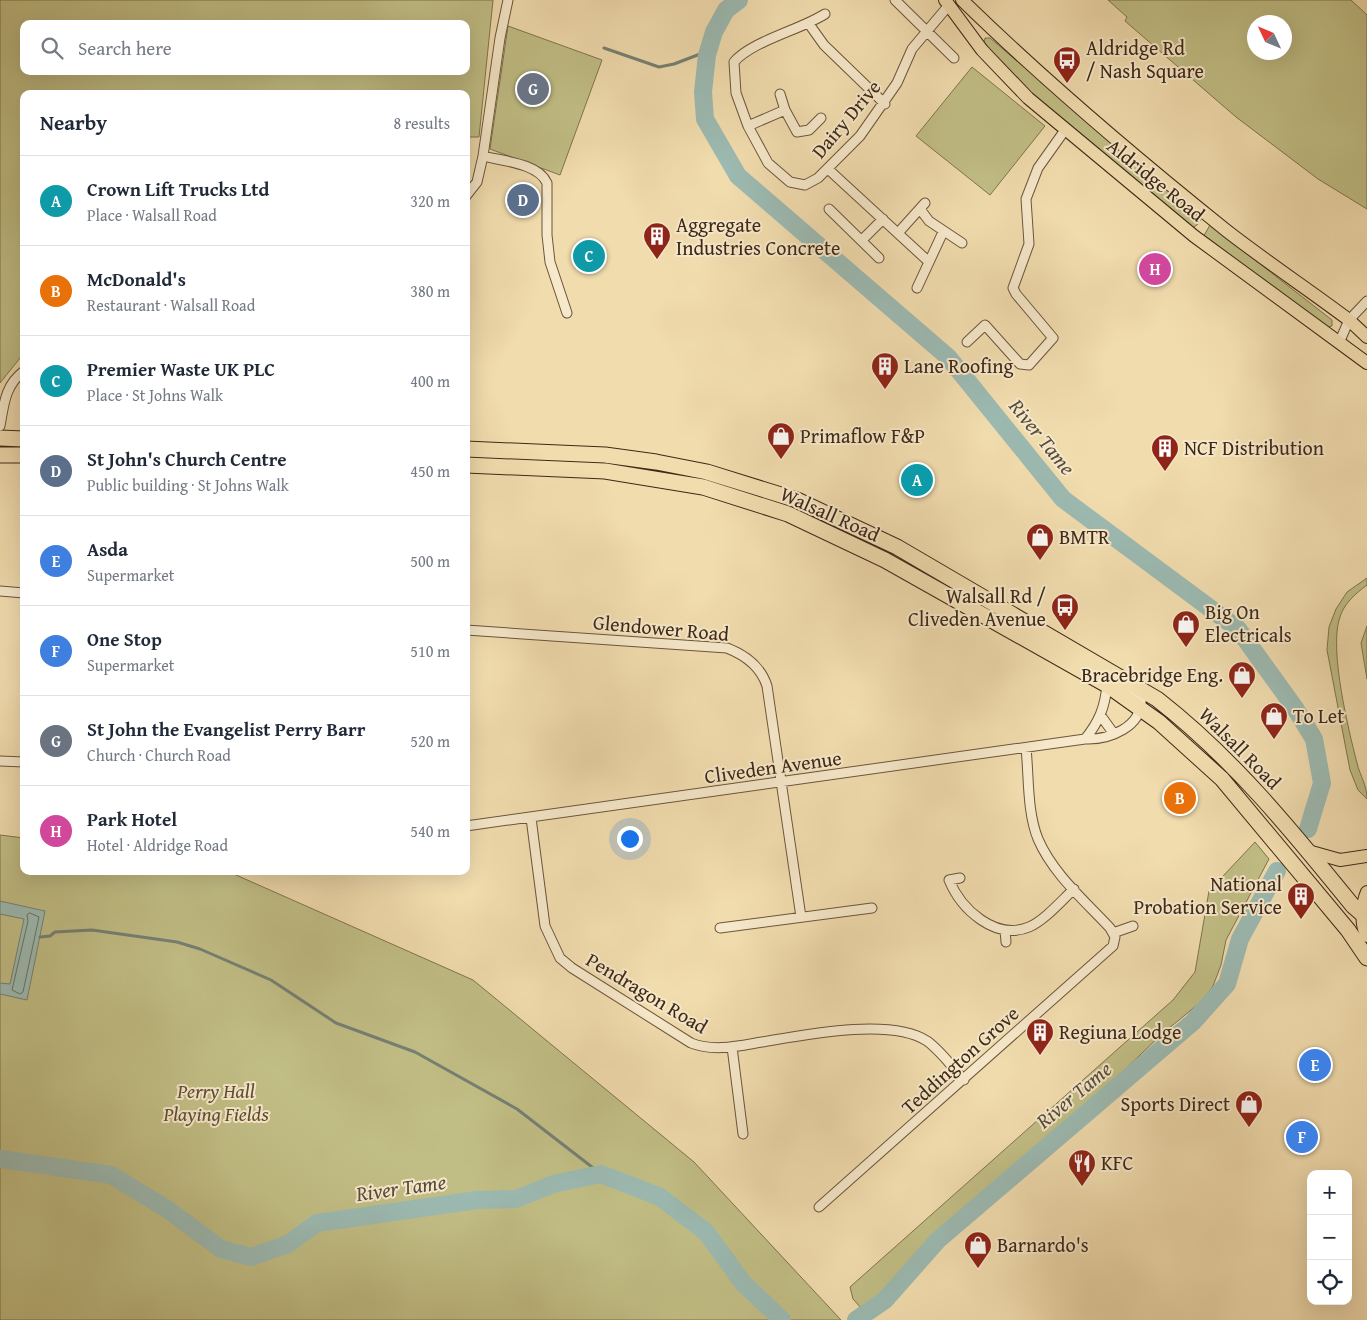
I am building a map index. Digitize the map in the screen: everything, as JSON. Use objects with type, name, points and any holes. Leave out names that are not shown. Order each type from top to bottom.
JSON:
[{"type":"highway","points":[[0,438],[20,439]]},
{"type":"highway","name":"Walsall Road","points":[[470,449],[605,455],[707,472],[798,500],[897,547],[1157,699],[1189,725],[1247,781],[1366,914]]},
{"type":"highway","points":[[0,455],[20,455]]},
{"type":"highway","name":"Walsall Road","points":[[470,465],[605,471],[653,477],[703,487],[788,514],[885,560],[1107,685],[1142,710],[1222,778],[1348,930],[1367,958]]},
{"type":"main road","name":"Aldridge Road","points":[[962,0],[1128,149],[1212,219],[1349,320],[1367,337]]},
{"type":"main road","name":"Aldridge Road","points":[[947,3],[972,38],[1028,98],[1065,130],[1194,236],[1367,363]]},
{"type":"main road","points":[[972,38],[986,23]]},
{"type":"main road","points":[[1308,851],[1340,860],[1367,856]]},
{"type":"main road","points":[[1367,892],[1364,931],[1367,936]]},
{"type":"main road","points":[[1348,930],[1366,914]]},
{"type":"street","points":[[470,191],[477,182],[483,156],[500,38],[508,0]]},
{"type":"street","points":[[895,0],[954,58]]},
{"type":"street","name":"Dairy Drive","points":[[826,14],[809,24],[742,53],[734,62],[736,93],[748,126],[768,163],[790,182],[804,185],[818,178],[860,136],[898,84],[912,49],[947,3]]},
{"type":"street","points":[[809,24],[824,45],[885,104]]},
{"type":"street","points":[[780,94],[785,110],[797,132],[809,130],[821,118]]},
{"type":"street","points":[[748,126],[785,110]]},
{"type":"street","points":[[967,342],[985,325],[1020,364],[1029,365],[1053,338],[1013,288],[1029,244],[1026,199],[1038,168],[1065,130]]},
{"type":"street","points":[[483,156],[528,168],[544,176],[547,183],[547,235],[550,262],[567,313]]},
{"type":"street","points":[[828,169],[929,262]]},
{"type":"street","points":[[898,233],[923,206],[929,221],[962,243]]},
{"type":"street","points":[[830,210],[879,258]]},
{"type":"street","points":[[862,240],[883,219]]},
{"type":"street","points":[[917,288],[944,232]]},
{"type":"street","points":[[1338,343],[1349,320],[1367,301]]},
{"type":"street","points":[[0,426],[6,392],[14,378],[20,374]]},
{"type":"street","points":[[0,591],[20,593]]},
{"type":"street","name":"Glendower Road","points":[[470,630],[727,648],[738,652],[764,675],[772,713],[801,917]]},
{"type":"street","name":"Walsall Road","points":[[1062,642],[1141,698],[1142,710]]},
{"type":"street","points":[[1085,739],[1100,716],[1106,702],[1107,685]]},
{"type":"street","name":"Cliveden Avenue","points":[[470,826],[1085,739],[1100,740],[1132,723],[1142,710]]},
{"type":"street","points":[[1100,716],[1114,734]]},
{"type":"street","points":[[1026,748],[1037,838],[1046,855],[1113,933],[1133,926]]},
{"type":"street","points":[[0,761],[20,762]]},
{"type":"street","name":"Pendragon Road","points":[[531,818],[545,926],[560,958],[572,968],[690,1043],[704,1048],[732,1047],[820,1032],[886,1030],[908,1032],[927,1041],[964,1080]]},
{"type":"street","points":[[960,878],[949,880],[953,890],[964,904],[988,924],[1005,930],[1019,930],[1031,926],[1074,889]]},
{"type":"street","points":[[720,928],[872,908]]},
{"type":"street","points":[[1005,930],[1006,942]]},
{"type":"street","name":"Teddington Grove","points":[[819,1207],[1103,956],[1113,946],[1115,937],[1113,933]]},
{"type":"street","points":[[732,1047],[742,1134]]},
{"type":"green space","points":[[0,0],[493,0],[479,137],[470,137],[470,90],[20,90],[20,358],[0,383]]},
{"type":"green space","points":[[1108,0],[1351,0],[1367,15],[1367,209],[1318,179],[1236,117],[1125,21],[1127,17]]},
{"type":"green space","points":[[508,26],[602,60],[560,175],[490,149]]},
{"type":"green space","points":[[985,38],[990,38],[1201,218],[1199,223],[1193,228],[1030,95],[984,42]]},
{"type":"green space","points":[[972,67],[1045,126],[990,195],[916,136]]},
{"type":"green space","points":[[1210,225],[1332,320],[1332,326],[1328,327],[1202,239]]},
{"type":"green space","points":[[470,455],[622,461],[726,482],[790,504],[788,509],[725,487],[470,460]]},
{"type":"green space","points":[[846,530],[914,563],[1063,654],[845,534]]},
{"type":"green space","points":[[1367,578],[1367,585],[1343,609],[1337,634],[1337,651],[1338,671],[1345,711],[1367,799],[1358,790],[1350,770],[1327,650],[1329,627],[1336,609],[1347,592]]},
{"type":"green space","points":[[1367,626],[1367,679],[1361,643]]},
{"type":"green space","name":"Perry Hall Playing Fields","points":[[0,835],[20,838],[20,875],[236,875],[473,980],[694,1162],[841,1320],[0,1320]]},
{"type":"green space","points":[[1255,842],[1269,859],[1226,940],[1221,965],[1213,986],[1202,1001],[1162,1034],[1072,1120],[961,1211],[907,1264],[883,1292],[861,1308],[853,1299],[850,1287],[1173,1000],[1195,972],[1209,891]]},
{"type":"water","points":[[0,901],[45,911],[27,1000],[0,994],[0,983],[10,984],[24,919],[0,914]]},
{"type":"waterway","name":"River Tame","points":[[739,0],[726,10],[714,32],[707,55],[703,92],[705,119],[738,176],[948,357],[1063,499],[1238,629],[1295,708],[1314,739],[1322,783],[1308,829]]},
{"type":"waterway","points":[[604,48],[659,67],[674,64],[708,51]]},
{"type":"waterway","name":"River Tame","points":[[856,1320],[885,1300],[938,1240],[1193,1022],[1227,984],[1240,939],[1277,871]]},
{"type":"waterway","points":[[40,937],[50,936],[55,932],[92,930],[177,942],[200,949],[271,980],[336,1023],[415,1052],[517,1109],[601,1174]]},
{"type":"waterway","name":"River Tame","points":[[0,1159],[111,1175],[167,1209],[221,1249],[251,1257],[288,1244],[317,1223],[477,1200],[516,1199],[553,1184],[601,1174],[660,1197],[706,1232],[743,1283],[782,1320]]},
{"type":"place","name":"Aldridge Rd / Nash Square","points":[[1067,84]]},
{"type":"place","name":"St John the Evangelist Perry Barr","points":[[533,89]]},
{"type":"place","name":"St John's Church Centre","points":[[523,200]]},
{"type":"place","name":"Premier Waste UK PLC","points":[[589,256]]},
{"type":"place","name":"Aggregate Industries Concrete","points":[[657,260]]},
{"type":"place","name":"Park Hotel","points":[[1155,269]]},
{"type":"place","name":"Lane Roofing","points":[[885,390]]},
{"type":"place","name":"Primaflow F&P","points":[[781,460]]},
{"type":"place","name":"NCF Distribution","points":[[1165,472]]},
{"type":"place","name":"Crown Lift Trucks Ltd","points":[[917,480]]},
{"type":"place","name":"BMTR","points":[[1040,561]]},
{"type":"place","name":"Walsall Rd / Cliveden Avenue","points":[[1065,631]]},
{"type":"place","name":"Big On Electricals","points":[[1186,648]]},
{"type":"place","name":"Bracebridge Eng.","points":[[1242,699]]},
{"type":"place","name":"To Let","points":[[1274,740]]},
{"type":"place","name":"McDonald's","points":[[1180,798]]},
{"type":"place","name":"National Probation Service","points":[[1301,920]]},
{"type":"place","name":"Regiuna Lodge","points":[[1040,1056]]},
{"type":"place","name":"Asda","points":[[1315,1065]]},
{"type":"place","name":"Sports Direct","points":[[1249,1128]]},
{"type":"place","name":"One Stop","points":[[1302,1137]]},
{"type":"place","name":"KFC","points":[[1082,1187]]},
{"type":"place","name":"Barnardo's","points":[[978,1269]]}]
